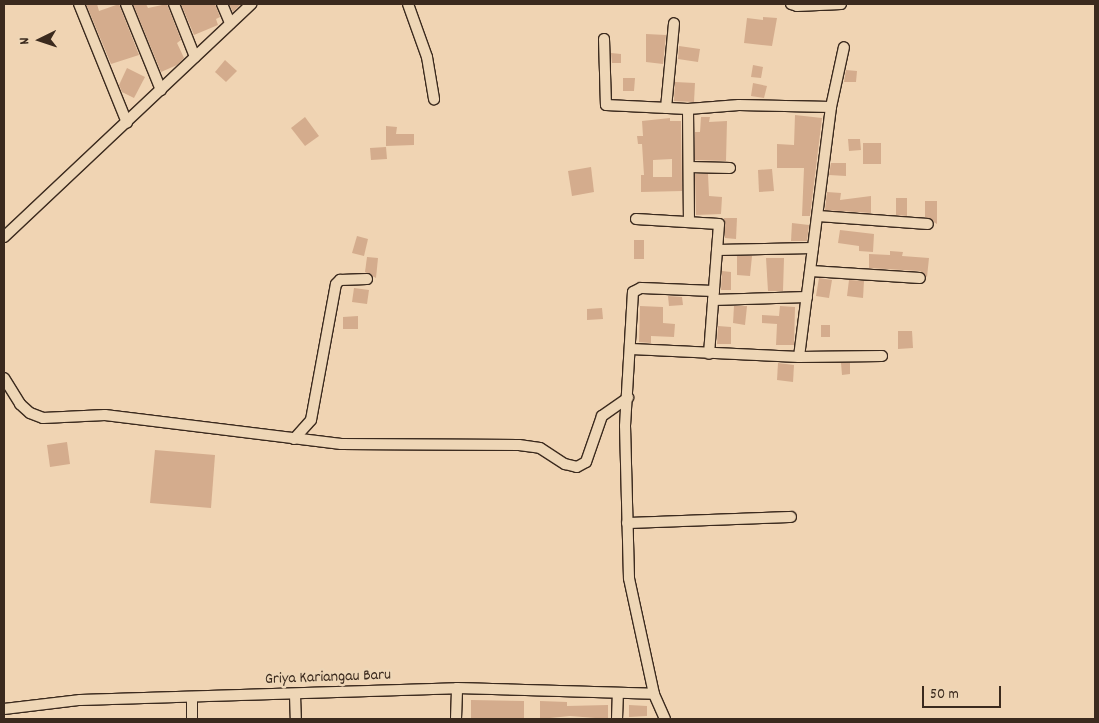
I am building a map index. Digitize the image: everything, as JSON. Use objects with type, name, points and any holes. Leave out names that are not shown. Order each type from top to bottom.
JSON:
[{"type":"street","points":[[79,4],[126,123]]},
{"type":"street","points":[[126,4],[161,90]]},
{"type":"street","points":[[174,4],[195,57]]},
{"type":"street","points":[[222,4],[230,23]]},
{"type":"street","points":[[4,237],[251,4]]},
{"type":"street","points":[[408,4],[427,56],[434,99]]},
{"type":"street","points":[[791,4],[797,6],[840,4]]},
{"type":"street","points":[[666,108],[674,23]]},
{"type":"street","points":[[604,39],[606,105],[688,109],[739,105],[831,107]]},
{"type":"street","points":[[799,357],[831,107],[844,47]]},
{"type":"street","points":[[688,109],[689,221]]},
{"type":"street","points":[[689,167],[730,168]]},
{"type":"street","points":[[818,216],[928,224]]},
{"type":"street","points":[[636,218],[719,224],[709,354]]},
{"type":"street","points":[[717,250],[814,248]]},
{"type":"street","points":[[810,272],[920,278]]},
{"type":"street","points":[[294,439],[311,420],[336,284],[340,280],[368,279]]},
{"type":"street","points":[[665,719],[654,694],[629,578],[627,523],[628,398],[633,292],[636,289],[713,295],[807,297]]},
{"type":"street","points":[[631,350],[799,357],[882,356]]},
{"type":"street","points":[[4,378],[20,404],[30,413],[43,418],[105,414],[341,444],[519,444],[540,448],[565,464],[577,467],[586,462],[602,416],[628,398]]},
{"type":"street","points":[[627,523],[791,517]]},
{"type":"street","points":[[456,719],[457,688]]},
{"type":"street","name":"Griya Kariangau Baru","points":[[4,709],[80,700],[295,695],[457,688],[654,694]]},
{"type":"street","points":[[617,719],[618,693]]},
{"type":"street","points":[[295,695],[296,719]]},
{"type":"street","points":[[192,697],[192,719]]},
{"type":"building","points":[[86,4],[97,4],[99,11],[119,4],[139,55],[111,64]]},
{"type":"building","points":[[133,4],[146,4],[148,8],[167,4],[181,40],[177,43],[184,58],[177,65],[161,72]]},
{"type":"building","points":[[181,4],[215,4],[220,17],[216,19],[218,25],[194,35]]},
{"type":"building","points":[[229,4],[241,4],[233,12]]},
{"type":"building","points":[[763,17],[777,18],[772,46],[744,43],[747,18],[763,20]]},
{"type":"building","points":[[646,34],[666,35],[663,64],[646,62]]},
{"type":"building","points":[[679,46],[700,49],[698,62],[678,59]]},
{"type":"building","points":[[611,53],[621,54],[621,63],[612,63]]},
{"type":"building","points":[[225,60],[237,71],[226,82],[215,72]]},
{"type":"building","points":[[753,65],[763,67],[761,78],[751,77]]},
{"type":"building","points":[[127,68],[145,77],[134,98],[122,92],[119,85]]},
{"type":"building","points":[[846,70],[857,71],[856,82],[844,82]]},
{"type":"building","points":[[623,78],[635,78],[634,91],[623,91]]},
{"type":"building","points":[[675,82],[695,83],[694,102],[674,101]]},
{"type":"building","points":[[753,83],[767,86],[764,98],[751,96]]},
{"type":"building","points":[[795,115],[822,118],[810,216],[802,216],[804,168],[777,168],[777,144],[794,145]]},
{"type":"building","points":[[305,117],[319,136],[305,146],[291,128]]},
{"type":"building","points":[[701,117],[710,117],[709,122],[727,121],[726,161],[695,160],[695,132],[700,132]]},
{"type":"building","points":[[670,118],[670,121],[681,121],[682,191],[641,192],[641,175],[644,175],[642,144],[638,144],[637,136],[643,136],[642,121]],"holes":[[[672,159],[672,177],[653,177],[653,160]]]},
{"type":"building","points":[[386,126],[397,127],[396,134],[414,134],[414,145],[386,146]]},
{"type":"building","points":[[848,139],[860,139],[861,150],[849,151]]},
{"type":"building","points":[[863,143],[881,143],[881,164],[863,164]]},
{"type":"building","points":[[386,147],[387,159],[371,160],[370,148]]},
{"type":"building","points":[[831,163],[846,163],[846,176],[829,175]]},
{"type":"building","points":[[591,167],[594,192],[572,196],[568,171]]},
{"type":"building","points":[[772,169],[774,191],[759,192],[758,170]]},
{"type":"building","points":[[695,174],[708,174],[709,196],[722,197],[721,214],[696,215]]},
{"type":"building","points":[[827,192],[841,193],[840,200],[871,196],[871,213],[825,210]]},
{"type":"building","points":[[896,198],[907,198],[907,216],[896,215]]},
{"type":"building","points":[[925,201],[937,201],[937,224],[925,217]]},
{"type":"building","points":[[724,218],[737,218],[736,239],[725,238]]},
{"type":"building","points":[[792,223],[809,225],[807,241],[791,241]]},
{"type":"building","points":[[840,230],[874,234],[873,252],[859,251],[859,246],[838,243]]},
{"type":"building","points":[[357,236],[368,239],[364,256],[352,253]]},
{"type":"building","points":[[634,240],[644,240],[644,259],[634,259]]},
{"type":"building","points":[[890,251],[903,252],[902,256],[929,258],[927,277],[920,271],[869,268],[869,254],[890,255]]},
{"type":"building","points":[[737,256],[752,256],[750,276],[737,275]]},
{"type":"building","points":[[367,257],[378,258],[376,278],[365,272]]},
{"type":"building","points":[[766,258],[784,258],[783,291],[768,291]]},
{"type":"building","points":[[722,271],[731,272],[731,290],[721,290]]},
{"type":"building","points":[[819,278],[832,280],[829,298],[816,296]]},
{"type":"building","points":[[849,280],[864,281],[863,298],[847,296]]},
{"type":"building","points":[[354,288],[369,290],[367,304],[352,302]]},
{"type":"building","points":[[668,296],[682,297],[683,305],[669,306]]},
{"type":"building","points":[[640,306],[663,307],[663,323],[675,324],[674,337],[651,336],[651,343],[639,342]]},
{"type":"building","points":[[734,306],[747,306],[745,325],[733,323]]},
{"type":"building","points":[[780,306],[795,307],[794,345],[776,345],[777,324],[762,323],[762,315],[779,316]]},
{"type":"building","points":[[602,308],[603,319],[587,320],[587,309]]},
{"type":"building","points":[[358,316],[358,329],[343,329],[343,317]]},
{"type":"building","points":[[821,325],[830,325],[830,337],[821,337]]},
{"type":"building","points":[[718,326],[731,327],[731,344],[717,344]]},
{"type":"building","points":[[898,331],[912,331],[913,348],[898,349]]},
{"type":"building","points":[[778,363],[794,365],[793,382],[777,380]]},
{"type":"building","points":[[841,363],[850,363],[850,374],[842,375]]},
{"type":"building","points":[[67,442],[70,464],[50,467],[47,445]]},
{"type":"building","points":[[155,450],[215,455],[211,508],[150,503]]},
{"type":"building","points":[[471,700],[524,701],[524,719],[471,719]]},
{"type":"building","points":[[540,701],[567,702],[567,706],[608,705],[608,719],[570,716],[540,719]]},
{"type":"building","points":[[629,705],[647,706],[647,716],[629,717]]}]
